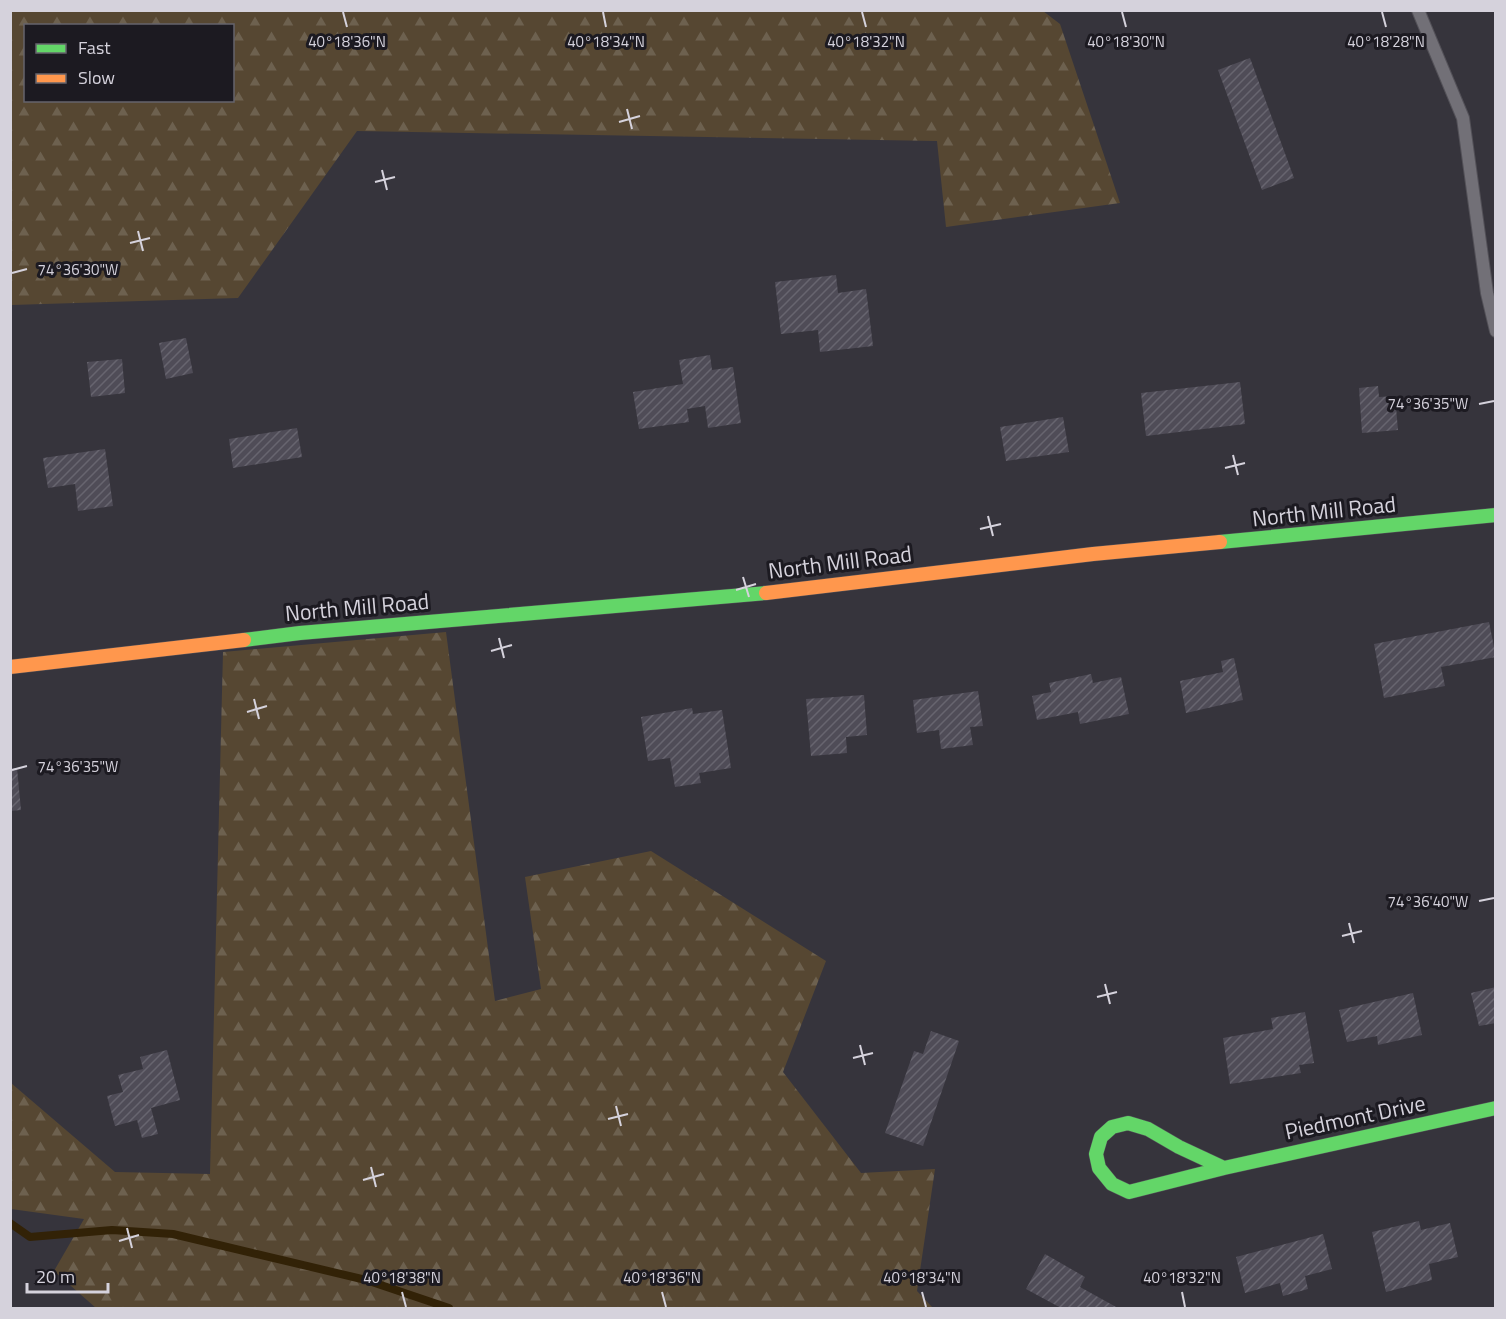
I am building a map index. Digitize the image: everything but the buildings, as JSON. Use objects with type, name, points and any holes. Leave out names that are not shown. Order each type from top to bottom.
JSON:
[{"type":"street","name":"North Mill Road","points":[[10,667],[300,633],[753,594],[1093,554],[1496,515]]},
{"type":"street","name":"Piedmont Drive","points":[[1224,1168],[1179,1147],[1148,1129],[1128,1123],[1112,1127],[1101,1137],[1096,1154],[1099,1168],[1112,1184],[1129,1192],[1224,1168],[1496,1108]]},
{"type":"lane","points":[[1418,10],[1463,118],[1486,293],[1496,331]]},
{"type":"green space","points":[[10,11],[1043,11],[1060,24],[1120,203],[946,227],[937,141],[357,131],[238,298],[11,305]]},
{"type":"green space","points":[[446,632],[495,1001],[541,989],[525,877],[651,851],[826,961],[783,1072],[861,1173],[935,1169],[917,1291],[933,1308],[96,1308],[54,1271],[84,1219],[11,1209],[11,1083],[115,1172],[210,1174],[223,652]]},
{"type":"waterway","points":[[10,1223],[30,1237],[112,1230],[173,1234],[366,1280],[449,1308]]},
{"type":"traffic: fast","points":[[1220,542],[1496,515]]},
{"type":"traffic: fast","points":[[244,640],[300,633],[766,593]]},
{"type":"traffic: fast","points":[[1224,1168],[1179,1147],[1148,1129],[1128,1123],[1112,1127],[1101,1137],[1096,1154],[1099,1168],[1112,1184],[1129,1192],[1224,1168],[1496,1108]]},
{"type":"traffic: slow","points":[[766,593],[1093,554],[1220,542]]},
{"type":"traffic: slow","points":[[10,667],[244,640]]}]
